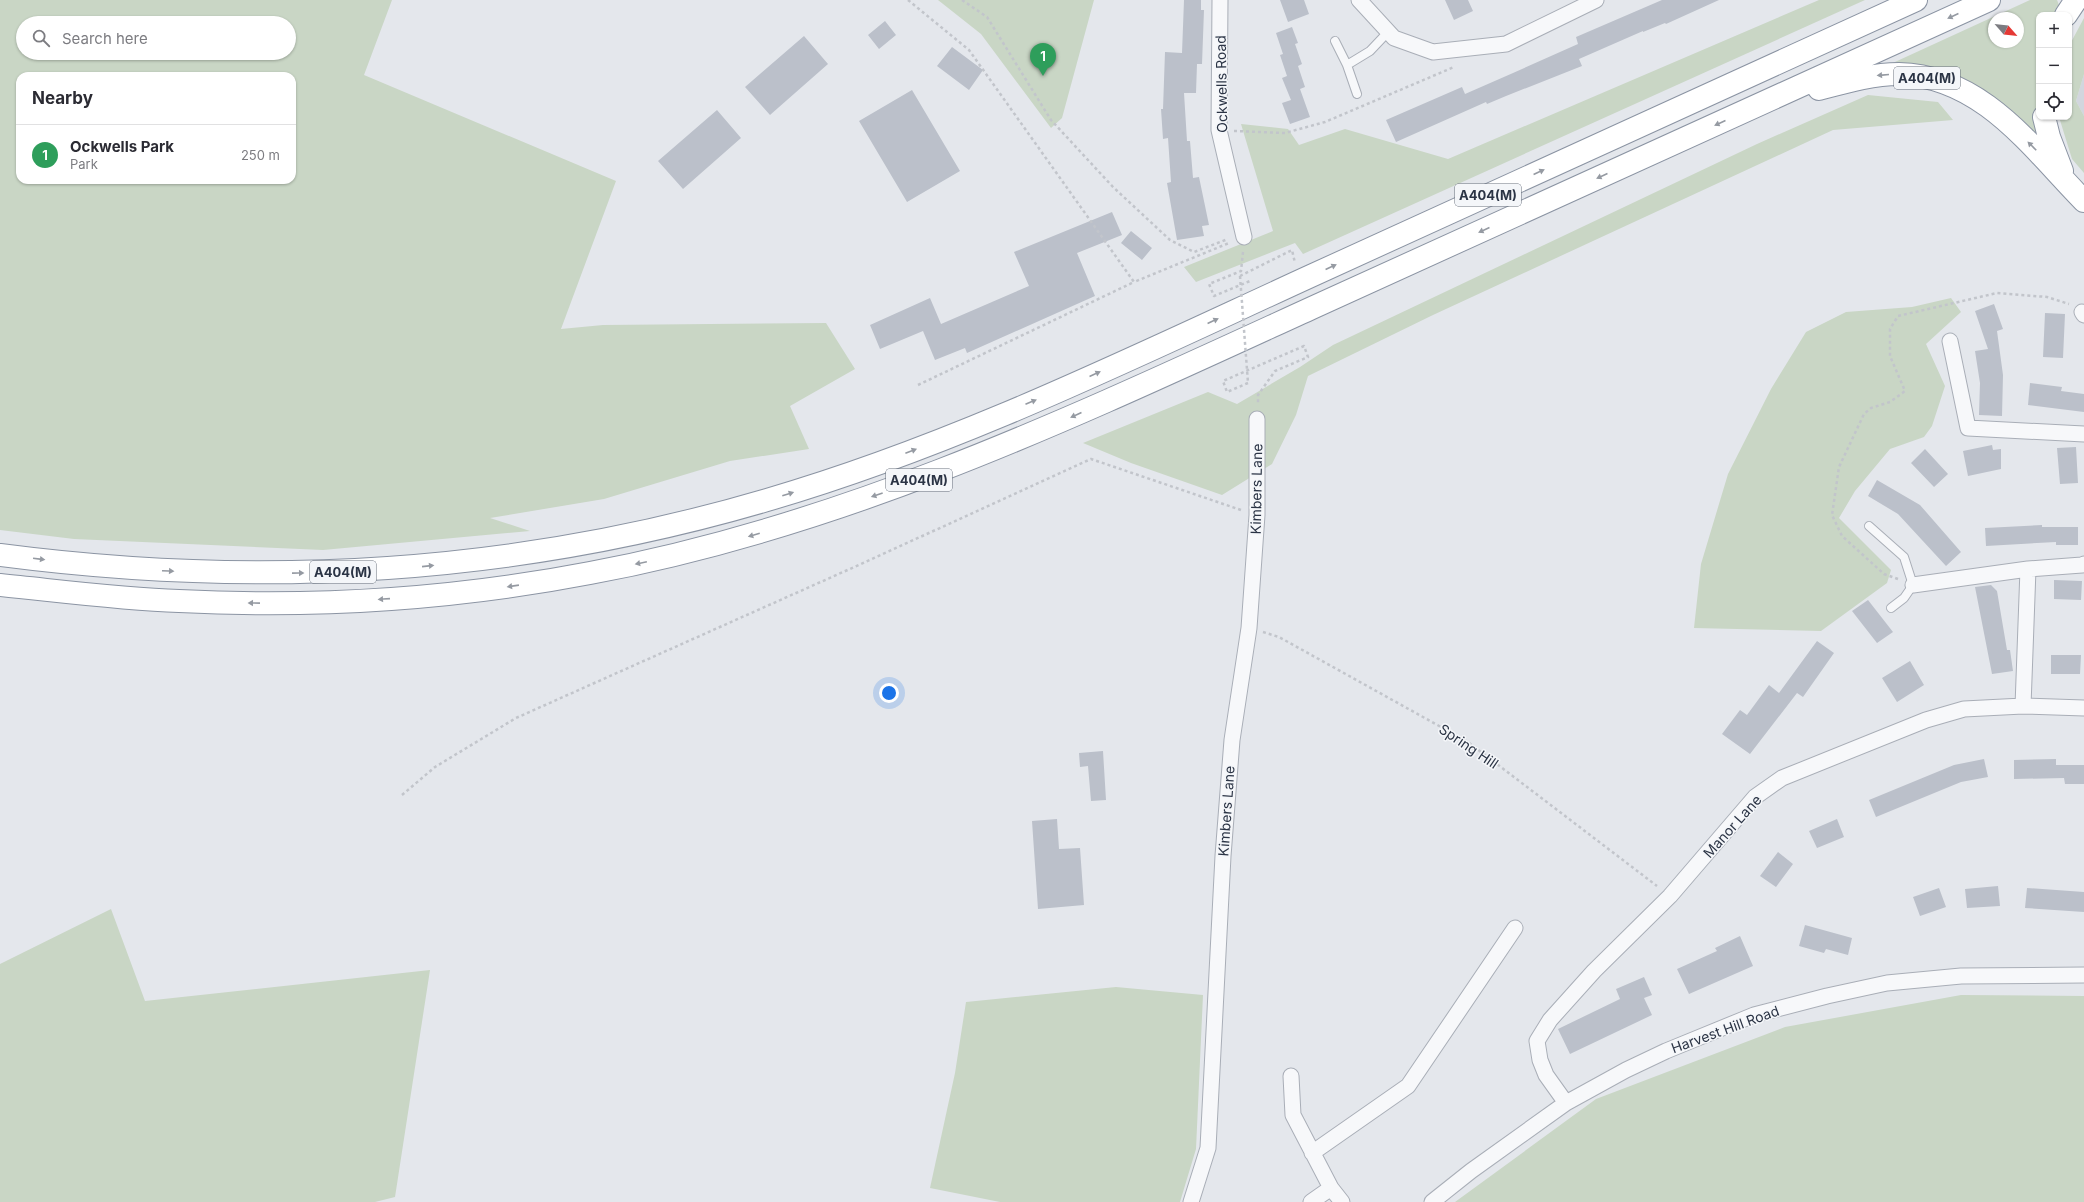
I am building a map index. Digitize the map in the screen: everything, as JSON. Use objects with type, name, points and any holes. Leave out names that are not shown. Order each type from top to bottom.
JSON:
[{"type":"highway","name":"A404(M)","points":[[0,555],[109,566],[197,572],[287,573],[391,569],[502,557],[597,542],[683,523],[769,500],[895,457],[1059,390],[1916,0]]},
{"type":"highway","name":"A404(M)","points":[[0,585],[90,595],[182,602],[274,603],[365,601],[456,593],[545,581],[634,564],[724,543],[811,518],[898,488],[1066,420],[1989,0]]},
{"type":"highway","points":[[2068,12],[2076,0]]},
{"type":"highway","name":"A404(M)","points":[[1751,109],[1844,82],[1880,75],[1900,74],[1939,80],[1972,94],[1987,104],[2014,128],[2084,200]]},
{"type":"highway","name":"A404(M)","points":[[2045,120],[2055,154],[2069,184]]},
{"type":"street","name":"Ockwells Road","points":[[1220,0],[1219,130],[1244,235]]},
{"type":"street","points":[[1359,0],[1394,38],[1432,52],[1506,44],[1596,0]]},
{"type":"street","points":[[1950,341],[1968,428],[2084,434]]},
{"type":"street","name":"Kimbers Lane","points":[[1191,1202],[1208,1148],[1223,856],[1232,740],[1249,628],[1257,515],[1257,419]]},
{"type":"street","points":[[1913,585],[2084,564]]},
{"type":"street","points":[[2023,706],[2028,570]]},
{"type":"street","name":"Manor Lane","points":[[1566,1103],[1546,1076],[1540,1060],[1537,1041],[1550,1020],[1594,971],[1670,896],[1755,797],[1782,778],[1926,720],[1964,709],[2023,706],[2084,708]]},
{"type":"street","points":[[1312,1153],[1408,1086],[1515,928]]},
{"type":"street","name":"Harvest Hill Road","points":[[1432,1202],[1471,1171],[1566,1103],[1626,1070],[1666,1051],[1754,1015],[1826,996],[1887,983],[1961,976],[2084,975]]},
{"type":"street","points":[[1291,1076],[1293,1115],[1331,1188],[1342,1202]]},
{"type":"street","points":[[1312,1202],[1331,1188]]},
{"type":"lane","points":[[1347,65],[1370,51],[1388,32]]},
{"type":"lane","points":[[1335,41],[1347,65],[1357,94]]},
{"type":"lane","points":[[1869,526],[1904,557],[1913,585],[1904,598],[1891,608]]},
{"type":"path","points":[[908,0],[969,50],[1134,282]]},
{"type":"path","points":[[962,0],[986,17],[1051,120],[1113,187],[1170,240],[1194,252],[1244,235]]},
{"type":"path","points":[[918,385],[1134,282],[1244,235]]},
{"type":"path","points":[[1244,235],[1241,271],[1209,284],[1214,296],[1255,279]]},
{"type":"path","points":[[1257,419],[1258,395],[1275,371],[1308,357],[1304,346],[1250,370],[1243,372],[1236,375],[1223,381],[1227,392],[1248,383],[1248,375],[1247,368],[1240,276],[1292,250],[1296,262],[1289,265]]},
{"type":"path","points":[[1913,585],[1884,574],[1860,554],[1842,536],[1832,515],[1839,467],[1864,414],[1871,408],[1890,402],[1905,391],[1890,356],[1890,329],[1898,316],[1997,293],[2047,297],[2066,302],[2083,313]]},
{"type":"path","points":[[402,795],[435,767],[516,718],[861,564],[1091,459],[1257,515]]},
{"type":"path","name":"Spring Hill","points":[[1249,628],[1279,637],[1468,742],[1670,896]]},
{"type":"shaded area","points":[[2084,74],[2084,116],[2076,101]]},
{"type":"green space","points":[[0,0],[392,0],[364,75],[616,181],[561,329],[603,325],[826,323],[855,369],[790,406],[809,449],[730,461],[604,499],[490,518],[530,531],[323,550],[74,539],[0,530]]},
{"type":"green space","points":[[938,0],[1094,0],[1062,118],[1051,128],[981,34]]},
{"type":"green space","points":[[1819,0],[1865,0],[1303,254],[1295,243],[1196,282],[1184,267],[1273,231],[1241,124],[1288,129],[1299,145],[1345,129],[1448,159]]},
{"type":"green space","points":[[2030,0],[2057,0],[2059,5],[2056,8],[2058,12],[2036,12],[2036,120],[2038,120],[2042,141],[2013,115],[1884,67],[1988,19],[1988,48],[2024,48],[2024,12],[2004,12]]},
{"type":"green space","points":[[2084,18],[2084,74],[2076,101],[2084,116],[2084,173],[2072,159],[2060,120],[2072,120],[2072,40]]},
{"type":"green space","points":[[1868,95],[1938,102],[1953,120],[1833,130],[1433,315],[1308,376],[1296,415],[1272,464],[1222,495],[1131,463],[1083,443],[1208,392],[1237,404],[1300,367],[1333,345],[1757,144]]},
{"type":"green space","points":[[1951,298],[1961,312],[1926,344],[1945,386],[1932,426],[1924,437],[1890,449],[1855,491],[1839,518],[1891,570],[1887,583],[1821,631],[1694,628],[1701,564],[1728,474],[1771,389],[1806,332],[1846,312],[1912,307]]},
{"type":"green space","points":[[111,909],[145,1001],[430,970],[395,1197],[375,1202],[0,1202],[0,964]]},
{"type":"green space","points":[[1116,987],[1203,995],[1196,1149],[1180,1202],[1000,1202],[930,1188],[955,1073],[966,1002]]},
{"type":"green space","points":[[1961,995],[2084,996],[2084,1202],[1455,1202],[1596,1099],[1785,1027]]},
{"type":"building","points":[[1184,0],[1201,0],[1201,10],[1204,10],[1202,64],[1197,64],[1196,93],[1184,93],[1187,141],[1190,141],[1193,178],[1199,177],[1209,225],[1202,226],[1204,236],[1177,240],[1167,183],[1171,182],[1168,138],[1163,139],[1161,109],[1163,109],[1165,52],[1182,53]]},
{"type":"building","points":[[1280,0],[1304,0],[1309,14],[1288,22]]},
{"type":"building","points":[[1445,0],[1468,0],[1473,11],[1454,20]]},
{"type":"building","points":[[1662,0],[1719,0],[1666,24],[1665,23],[1643,31],[1579,59],[1582,66],[1487,104],[1486,102],[1396,142],[1386,120],[1462,87],[1465,94],[1578,44],[1576,37]]},
{"type":"building","points":[[885,21],[896,35],[879,49],[868,35]]},
{"type":"building","points":[[1292,27],[1298,43],[1295,44],[1302,64],[1298,66],[1305,87],[1300,89],[1310,117],[1290,124],[1282,103],[1291,100],[1282,78],[1287,76],[1280,55],[1283,54],[1276,33]]},
{"type":"building","points":[[804,36],[828,64],[770,115],[745,87]]},
{"type":"building","points":[[952,47],[983,70],[969,90],[937,66]]},
{"type":"building","points":[[912,90],[960,171],[907,202],[859,121]]},
{"type":"building","points":[[717,110],[741,138],[683,189],[658,161]]},
{"type":"building","points":[[1112,212],[1122,235],[1077,253],[1095,296],[967,353],[965,348],[935,360],[923,331],[880,349],[870,325],[930,298],[941,324],[1029,286],[1014,252]]},
{"type":"building","points":[[1131,231],[1152,248],[1142,260],[1121,243]]},
{"type":"building","points":[[1994,304],[2003,329],[1997,331],[2003,375],[2002,416],[1979,415],[1980,383],[1975,351],[1988,349],[1975,311]]},
{"type":"building","points":[[2045,313],[2065,314],[2063,358],[2043,357]]},
{"type":"building","points":[[2030,383],[2062,387],[2061,391],[2084,394],[2084,412],[2028,405]]},
{"type":"building","points":[[1992,445],[1993,450],[2001,449],[2001,469],[1968,476],[1963,451]]},
{"type":"building","points":[[2076,447],[2078,483],[2060,484],[2057,448]]},
{"type":"building","points":[[1925,449],[1948,474],[1934,487],[1911,463]]},
{"type":"building","points":[[1877,480],[1920,505],[1961,552],[1946,566],[1898,514],[1868,496]]},
{"type":"building","points":[[2042,525],[2042,527],[2078,527],[2078,545],[2056,545],[2056,542],[1986,546],[1985,528]]},
{"type":"building","points":[[2054,580],[2082,581],[2081,600],[2054,599]]},
{"type":"building","points":[[1991,585],[1997,591],[2007,650],[2010,650],[2013,671],[1992,674],[1975,587]]},
{"type":"building","points":[[1868,600],[1893,632],[1877,643],[1852,611]]},
{"type":"building","points":[[1817,641],[1834,653],[1803,697],[1797,693],[1750,754],[1722,734],[1740,710],[1747,715],[1769,685],[1779,693]]},
{"type":"building","points":[[2051,655],[2081,655],[2080,674],[2051,674]]},
{"type":"building","points":[[1910,661],[1924,685],[1897,702],[1882,678]]},
{"type":"building","points":[[1103,751],[1106,800],[1091,801],[1088,766],[1080,767],[1079,753]]},
{"type":"building","points":[[1984,759],[1988,777],[1961,782],[1876,817],[1869,800],[1954,765]]},
{"type":"building","points":[[2056,759],[2056,765],[2084,765],[2084,784],[2065,784],[2064,778],[2014,779],[2014,760]]},
{"type":"building","points":[[1057,819],[1059,849],[1080,848],[1084,905],[1038,909],[1032,821]]},
{"type":"building","points":[[1837,819],[1844,837],[1817,848],[1809,831]]},
{"type":"building","points":[[1778,852],[1793,864],[1776,887],[1760,876]]},
{"type":"building","points":[[1998,886],[2000,906],[1967,908],[1965,889]]},
{"type":"building","points":[[1939,888],[1946,907],[1920,916],[1913,897]]},
{"type":"building","points":[[2027,888],[2084,892],[2084,912],[2025,908]]},
{"type":"building","points":[[1805,925],[1852,938],[1848,955],[1826,949],[1824,953],[1799,946]]},
{"type":"building","points":[[1740,936],[1753,966],[1689,994],[1677,969],[1717,951],[1715,948]]},
{"type":"building","points":[[1644,977],[1652,995],[1644,998],[1652,1015],[1570,1054],[1558,1029],[1620,999],[1616,989]]},
{"type":"place","name":"Ockwells Park","points":[[1043,76]]}]
